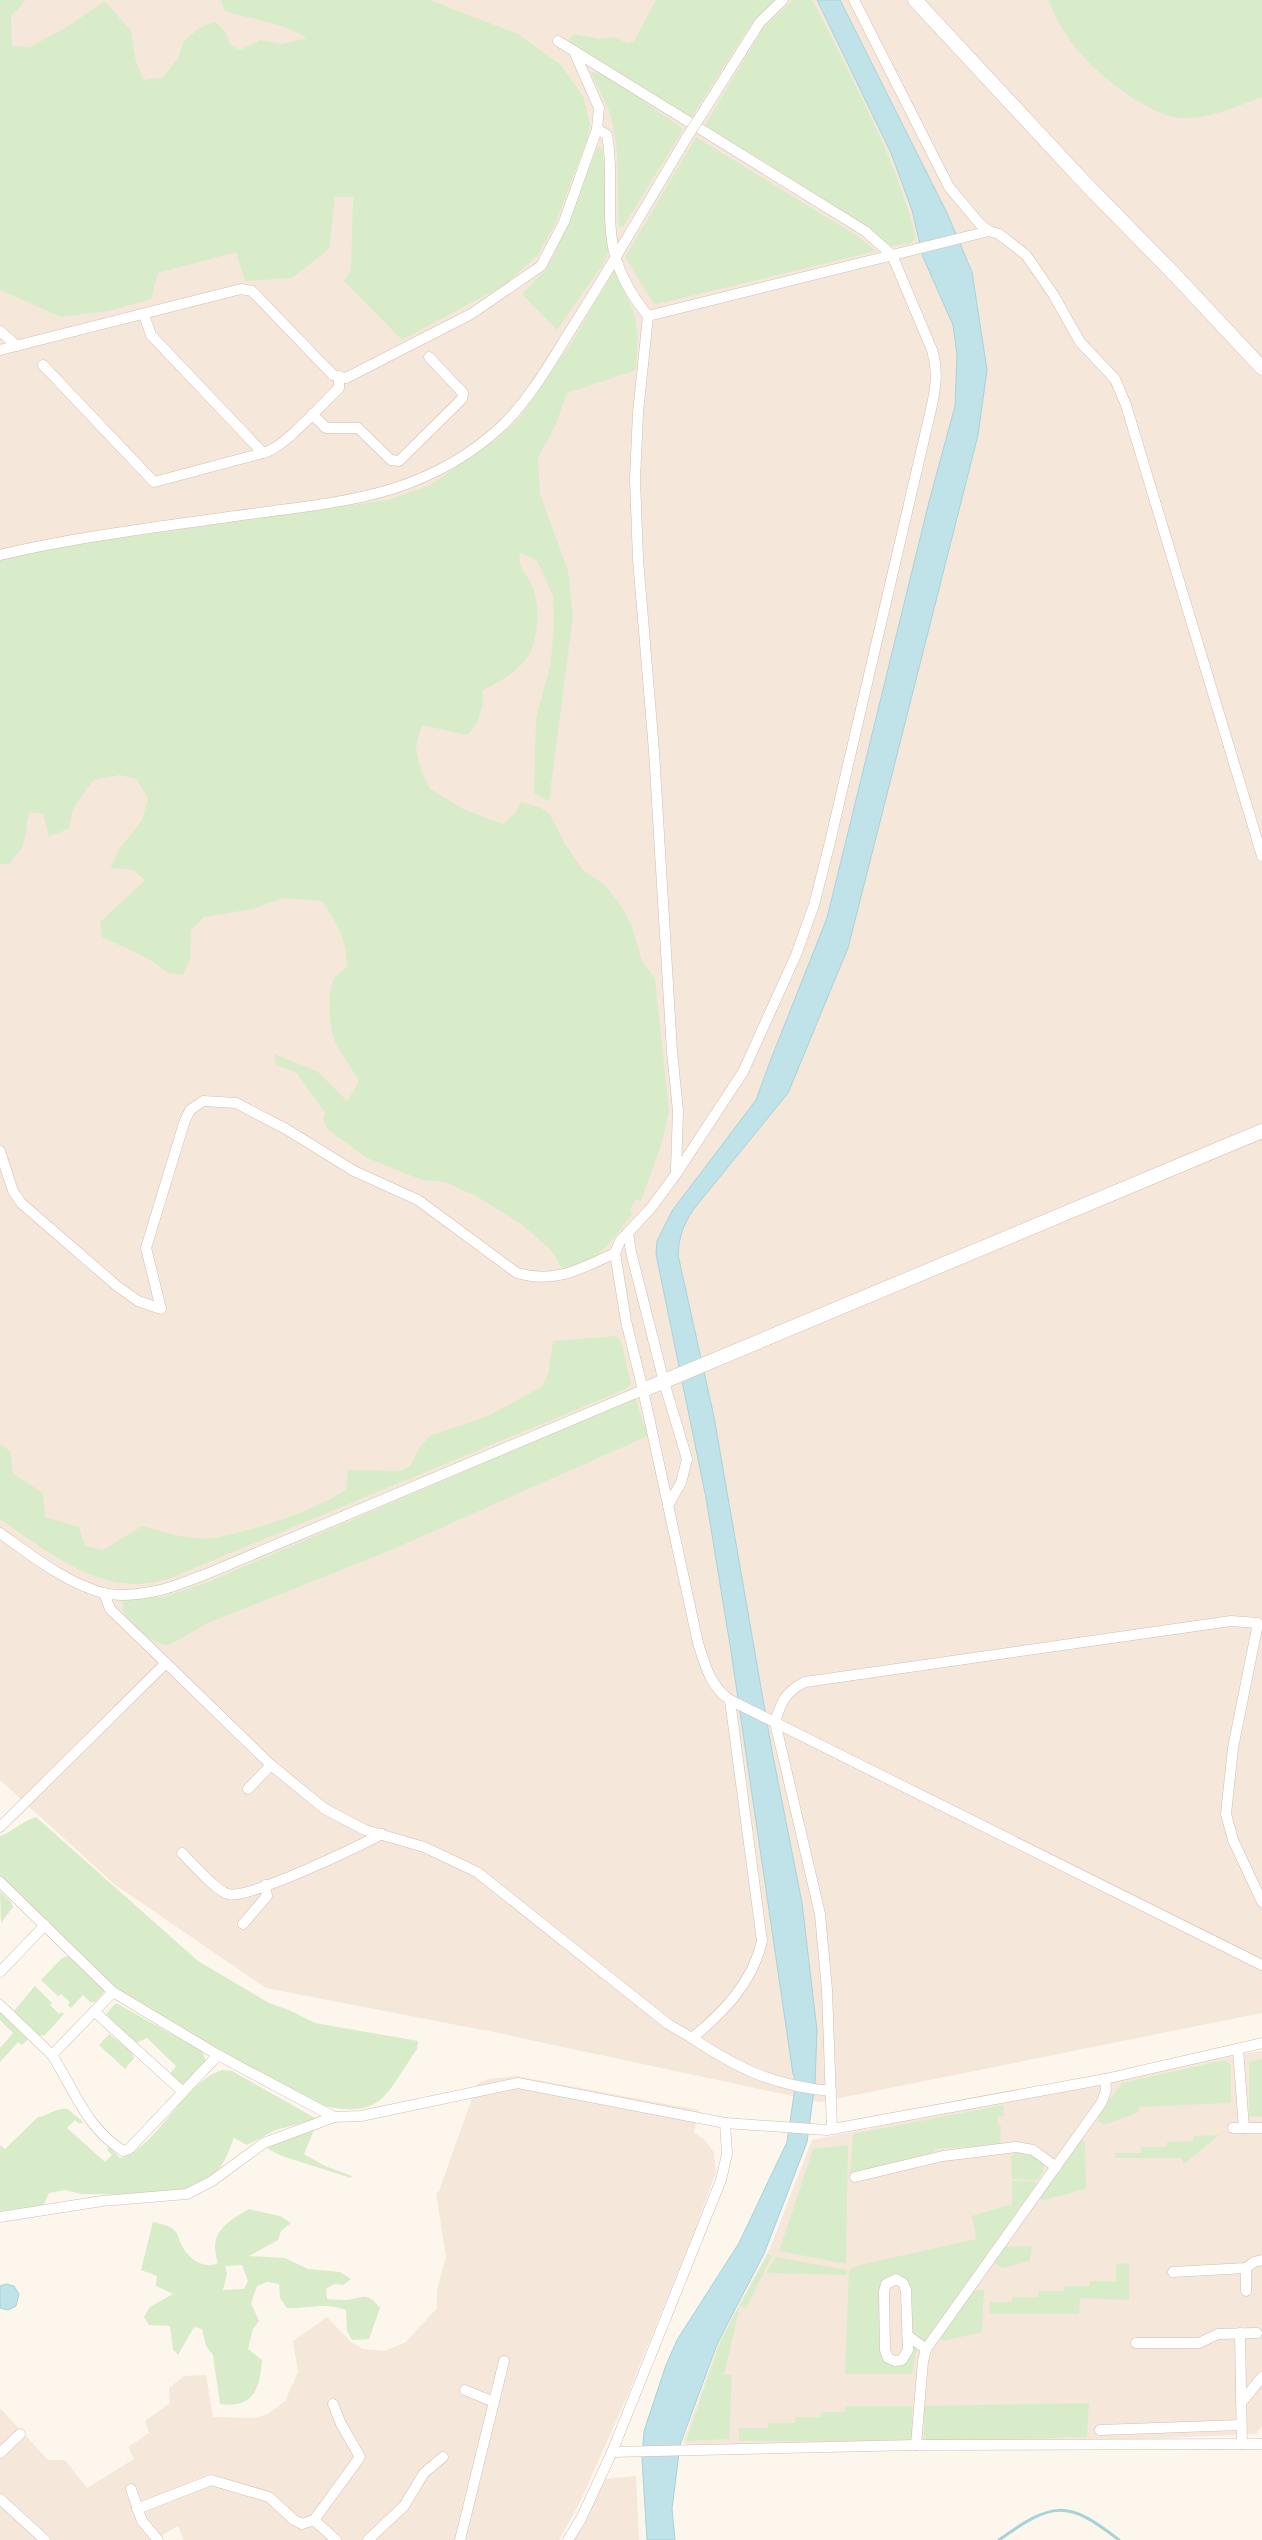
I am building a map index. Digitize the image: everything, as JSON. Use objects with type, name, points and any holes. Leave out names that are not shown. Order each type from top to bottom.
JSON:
[{"type":"street","points":[[0,554],[94,536],[384,493],[434,473],[480,444],[518,408],[534,388],[616,259],[687,137],[760,22],[783,0]]},
{"type":"street","points":[[854,0],[949,187],[968,211],[989,232]]},
{"type":"street","points":[[915,0],[1084,182],[1177,277],[1262,368]]},
{"type":"street","points":[[558,41],[864,231],[892,255],[932,350],[937,381],[830,842],[814,905],[796,955],[743,1072],[676,1174],[651,1208],[620,1241],[615,1253],[626,1321],[707,1671],[718,1692],[733,1702],[1262,1965]]},
{"type":"street","points":[[0,350],[241,289],[252,291],[333,375],[346,378],[471,314],[541,266],[564,222],[597,130],[600,108],[574,51]]},
{"type":"street","points":[[597,130],[607,135],[610,149],[612,234],[616,259],[635,300],[648,316],[638,413],[636,488],[638,559],[654,751],[678,1111],[676,1174]]},
{"type":"street","points":[[648,316],[957,238],[989,232],[999,234],[1026,255],[1054,294],[1080,342],[1115,379],[1126,405],[1262,856]]},
{"type":"street","points":[[144,315],[152,335],[263,454]]},
{"type":"street","points":[[0,331],[17,346]]},
{"type":"street","points":[[312,414],[326,428],[358,428],[391,460],[399,462],[462,399],[463,393],[429,357]]},
{"type":"street","points":[[43,365],[154,482],[270,452],[339,388],[339,376]]},
{"type":"street","points":[[0,1151],[13,1191],[21,1203],[117,1286],[138,1301],[161,1309],[146,1248],[184,1123],[190,1110],[203,1101],[219,1100],[242,1106],[286,1129],[354,1172],[418,1200],[517,1273],[549,1278],[572,1272],[615,1253]]},
{"type":"street","points":[[0,1533],[45,1565],[71,1579],[104,1593],[133,1594],[158,1591],[204,1575],[1262,1131]]},
{"type":"street","points":[[628,1232],[631,1252],[664,1382],[687,1459],[681,1483],[668,1505]]},
{"type":"street","points":[[104,1593],[110,1609],[271,1765],[325,1809],[347,1822],[424,1847],[477,1872],[668,2024],[750,2072],[772,2081],[830,2091]]},
{"type":"street","points":[[832,2129],[827,1990],[820,1914],[771,1720],[792,1688],[805,1682],[1231,1621],[1260,1620],[1233,1748],[1226,1814],[1233,1840],[1262,1902]]},
{"type":"street","points":[[0,1827],[166,1663]]},
{"type":"street","points":[[692,2038],[710,2024],[736,1995],[751,1973],[762,1941],[733,1702]]},
{"type":"street","points":[[248,1789],[271,1765]]},
{"type":"street","points":[[182,1853],[227,1894],[250,1891],[382,1834]]},
{"type":"street","points":[[0,1882],[113,1992],[218,2055],[334,2116]]},
{"type":"street","points":[[243,1924],[267,1896],[265,1885]]},
{"type":"street","points":[[0,1972],[45,1925]]},
{"type":"street","points":[[52,2055],[113,1992]]},
{"type":"street","points":[[0,2005],[52,2055],[83,2112],[115,2146],[123,2151],[129,2149],[218,2055]]},
{"type":"street","points":[[94,2011],[183,2092]]},
{"type":"street","points":[[0,2217],[102,2201],[187,2194],[212,2181],[264,2142],[334,2116],[362,2116],[518,2083],[725,2124],[818,2131],[1105,2079],[1262,2043]]},
{"type":"street","points":[[1238,2049],[1238,2128],[1262,2128]]},
{"type":"street","points":[[916,2446],[922,2360],[926,2349],[1102,2102],[1106,2090],[1105,2079]]},
{"type":"street","points":[[568,2540],[612,2452],[721,2180],[727,2154],[725,2124]]},
{"type":"street","points":[[855,2177],[943,2156],[1016,2147],[1033,2150],[1056,2167]]},
{"type":"street","points":[[1173,2272],[1246,2268],[1254,2262],[1262,2260]]},
{"type":"street","points":[[1246,2268],[1246,2291]]},
{"type":"street","points":[[892,2280],[900,2280],[905,2286],[907,2335],[908,2350],[905,2357],[898,2361],[891,2360],[885,2350],[884,2291],[886,2284],[892,2280]]},
{"type":"street","points":[[1240,2333],[1242,2444]]},
{"type":"street","points":[[1136,2343],[1199,2343],[1218,2334],[1257,2334]]},
{"type":"street","points":[[907,2335],[926,2349]]},
{"type":"street","points":[[460,2540],[504,2361]]},
{"type":"street","points":[[1241,2403],[1262,2377]]},
{"type":"street","points":[[465,2390],[494,2402]]},
{"type":"street","points":[[137,2509],[211,2480],[269,2497],[294,2520],[302,2524],[314,2520],[360,2457],[341,2424],[333,2404]]},
{"type":"street","points":[[1100,2430],[1241,2425]]},
{"type":"street","points":[[0,2453],[20,2434]]},
{"type":"street","points":[[612,2452],[916,2446],[1262,2444]]},
{"type":"street","points":[[368,2540],[404,2506],[424,2473],[443,2458]]},
{"type":"street","points":[[131,2488],[142,2521],[158,2540]]},
{"type":"street","points":[[0,2499],[45,2540]]},
{"type":"street","points":[[314,2520],[336,2540]]},
{"type":"shaded area","points":[[0,0],[1262,0],[1262,2013],[820,2102],[498,2033],[266,1988],[114,1884],[0,1780]]},
{"type":"shaded area","points":[[1262,2051],[1262,2426],[1256,2434],[1095,2441],[687,2445],[683,2442],[720,2339],[770,2248],[812,2140],[1226,2056]]},
{"type":"shaded area","points":[[516,2076],[699,2110],[694,2133],[705,2140],[714,2152],[716,2172],[695,2230],[626,2399],[580,2502],[559,2540],[184,2540],[178,2526],[164,2534],[161,2540],[0,2540],[0,2408],[48,2460],[65,2460],[87,2488],[134,2459],[128,2447],[149,2433],[145,2421],[170,2403],[169,2388],[184,2376],[206,2375],[213,2417],[254,2418],[268,2414],[285,2401],[298,2372],[293,2341],[327,2317],[351,2342],[363,2349],[385,2351],[406,2342],[437,2308],[437,2290],[446,2257],[436,2193],[439,2191],[477,2084],[488,2079]]},
{"type":"shaded area","points":[[636,2476],[639,2540],[572,2540],[604,2479]]},
{"type":"green space","points":[[0,0],[26,0],[11,16],[12,46],[30,47],[65,28],[105,1],[131,31],[136,62],[144,80],[163,77],[177,60],[184,41],[199,28],[215,22],[226,32],[229,44],[240,50],[260,40],[281,44],[307,38],[288,28],[225,11],[221,0],[430,0],[518,34],[561,65],[583,96],[590,124],[587,140],[556,222],[539,254],[506,284],[402,340],[344,281],[351,270],[353,197],[335,197],[329,249],[292,278],[245,281],[236,252],[158,273],[151,299],[109,311],[61,317],[0,290]]},
{"type":"green space","points":[[656,0],[775,0],[752,23],[691,118],[568,42],[573,34],[601,39],[615,37],[627,43],[634,41]]},
{"type":"green space","points":[[793,0],[812,0],[873,121],[908,208],[916,238],[909,244],[890,246],[705,125],[763,28]]},
{"type":"green space","points":[[1048,0],[1262,0],[1262,97],[1222,112],[1202,117],[1181,118],[1152,109],[1120,89],[1090,64],[1067,35]]},
{"type":"green space","points":[[591,73],[605,74],[682,128],[680,135],[623,227],[619,227],[618,167],[615,137],[608,108]]},
{"type":"green space","points":[[696,137],[857,236],[876,251],[658,304],[653,303],[625,257]]},
{"type":"green space","points":[[598,146],[603,151],[608,253],[603,264],[557,330],[522,294],[546,269],[554,255]]},
{"type":"green space","points":[[615,269],[635,316],[638,337],[636,370],[567,393],[556,424],[538,458],[540,494],[568,571],[573,615],[549,801],[534,793],[536,718],[550,666],[554,629],[553,596],[537,561],[520,552],[521,566],[534,590],[536,600],[537,624],[532,648],[521,665],[513,672],[483,690],[480,715],[475,726],[467,735],[422,725],[416,747],[419,764],[429,788],[465,810],[503,824],[516,812],[521,802],[539,807],[549,813],[565,844],[583,870],[605,885],[622,907],[632,927],[642,961],[655,978],[669,1112],[661,1146],[641,1201],[636,1199],[630,1210],[633,1213],[611,1241],[595,1257],[574,1266],[562,1268],[550,1249],[521,1224],[476,1196],[445,1182],[422,1180],[367,1158],[327,1129],[323,1118],[325,1113],[297,1073],[276,1065],[274,1054],[317,1071],[347,1101],[359,1082],[337,1046],[332,1032],[330,1022],[330,991],[335,977],[347,967],[347,957],[340,932],[322,901],[283,898],[253,909],[204,917],[191,930],[190,960],[183,975],[168,973],[151,960],[102,937],[100,922],[145,880],[133,870],[110,868],[120,848],[142,820],[148,798],[136,779],[120,775],[93,780],[73,809],[69,829],[49,836],[43,814],[29,812],[23,847],[9,864],[0,864],[0,560],[44,549],[388,500],[430,485],[492,443],[519,419],[575,337]]},
{"type":"green space","points":[[616,1336],[621,1341],[631,1384],[626,1389],[168,1579],[142,1584],[122,1583],[103,1579],[66,1563],[0,1519],[0,1444],[10,1451],[13,1474],[43,1493],[45,1517],[79,1527],[85,1546],[103,1550],[142,1526],[176,1535],[202,1539],[242,1532],[300,1513],[334,1497],[346,1489],[348,1470],[401,1471],[410,1466],[419,1448],[430,1436],[488,1416],[541,1387],[548,1375],[553,1341]]},
{"type":"green space","points":[[635,1398],[648,1436],[391,1550],[208,1623],[169,1645],[149,1638],[136,1627],[122,1610],[124,1600],[164,1597],[208,1582]]},
{"type":"green space","points":[[36,1817],[198,1961],[269,2003],[315,2023],[418,2041],[417,2049],[389,2091],[370,2106],[357,2109],[341,2109],[320,2105],[130,2001],[0,1879],[0,1836]]},
{"type":"green space","points":[[0,1891],[11,1902],[13,1907],[1,1923]]},
{"type":"green space","points":[[67,1956],[105,1991],[95,2002],[90,2002],[83,1995],[71,2008],[68,2005],[70,2002],[61,1994],[58,1996],[41,1980],[61,1959]]},
{"type":"green space","points":[[35,1986],[52,2003],[50,2005],[59,2014],[62,2012],[64,2014],[45,2035],[41,2036],[32,2033],[15,2015],[14,2011]]},
{"type":"green space","points":[[115,2004],[202,2051],[206,2061],[183,2087],[170,2074],[176,2066],[147,2038],[136,2043],[105,2015]]},
{"type":"green space","points":[[0,2012],[29,2038],[22,2045],[18,2042],[0,2062],[0,2048],[13,2033],[0,2020]]},
{"type":"green space","points":[[109,2034],[132,2052],[134,2058],[125,2069],[99,2045]]},
{"type":"green space","points":[[1262,2059],[1262,2117],[1249,2116],[1249,2062]]},
{"type":"green space","points":[[1225,2060],[1231,2065],[1231,2100],[1228,2103],[1140,2107],[1139,2112],[1104,2125],[1099,2121],[1098,2115],[1122,2083]]},
{"type":"green space","points":[[222,2070],[232,2071],[317,2119],[276,2130],[247,2145],[234,2138],[221,2166],[208,2178],[193,2186],[156,2194],[81,2194],[65,2190],[49,2193],[43,2206],[0,2211],[0,2145],[5,2149],[38,2117],[59,2109],[68,2109],[83,2122],[80,2124],[75,2120],[67,2128],[105,2162],[112,2155],[107,2150],[109,2147],[120,2158],[133,2153],[145,2143],[195,2088],[208,2077]]},
{"type":"green space","points":[[1003,2105],[1004,2116],[997,2117],[998,2125],[1001,2126],[1000,2145],[935,2149],[933,2155],[850,2175],[853,2134]]},
{"type":"green space","points":[[314,2130],[304,2154],[325,2166],[352,2176],[351,2178],[282,2156],[268,2149],[267,2146],[273,2143]]},
{"type":"green space","points":[[1219,2135],[1183,2165],[1182,2158],[1116,2158],[1115,2153],[1141,2153],[1141,2147],[1167,2147],[1167,2142],[1193,2141],[1193,2136]]},
{"type":"green space","points":[[1081,2139],[1085,2142],[1086,2189],[1043,2200],[1040,2198],[1040,2195]]},
{"type":"green space","points":[[848,2145],[846,2264],[779,2251],[813,2149]]},
{"type":"green space","points":[[1016,2151],[1027,2152],[1043,2163],[1044,2170],[1038,2180],[1012,2179],[1011,2157]]},
{"type":"green space","points":[[1012,2181],[1034,2181],[1037,2184],[924,2343],[911,2333],[910,2291],[890,2277],[881,2349],[896,2364],[911,2342],[919,2349],[915,2354],[912,2374],[845,2374],[849,2270],[855,2266],[976,2239],[972,2216],[1012,2204]]},
{"type":"green space","points":[[249,2209],[280,2216],[291,2223],[281,2231],[278,2240],[249,2256],[285,2258],[308,2269],[340,2272],[351,2279],[343,2285],[334,2284],[326,2289],[327,2299],[346,2300],[368,2297],[380,2308],[369,2339],[352,2340],[347,2331],[346,2310],[330,2306],[287,2308],[280,2298],[279,2284],[267,2282],[257,2286],[251,2303],[259,2321],[253,2329],[248,2349],[262,2360],[257,2388],[248,2400],[231,2405],[220,2404],[213,2355],[206,2346],[202,2329],[194,2327],[178,2355],[173,2349],[170,2326],[149,2325],[144,2317],[150,2307],[173,2294],[156,2286],[157,2276],[141,2270],[153,2222],[173,2229],[185,2251],[197,2262],[213,2265],[218,2263],[215,2253],[217,2236],[226,2224]],"holes":[[[242,2265],[248,2281],[244,2289],[223,2290],[227,2274],[225,2266]]]},
{"type":"green space","points":[[1032,2246],[1030,2261],[1003,2268],[992,2262],[1003,2247]]},
{"type":"green space","points":[[768,2254],[772,2256],[746,2308],[740,2306],[724,2375],[732,2375],[729,2439],[686,2441],[721,2340]]},
{"type":"green space","points":[[776,2257],[847,2270],[847,2275],[766,2273]]},
{"type":"green space","points":[[1129,2263],[1129,2300],[1080,2298],[1079,2314],[989,2314],[990,2302],[1012,2302],[1012,2297],[1038,2297],[1038,2291],[1064,2291],[1064,2286],[1090,2286],[1090,2281],[1116,2281],[1116,2264]]},
{"type":"green space","points":[[984,2290],[982,2332],[943,2341],[939,2336],[971,2291]]},
{"type":"green space","points":[[1089,2403],[1087,2437],[928,2442],[924,2437],[924,2406]]},
{"type":"green space","points":[[845,2406],[912,2406],[912,2441],[739,2441],[739,2428],[768,2428],[768,2423],[795,2423],[795,2417],[820,2417],[821,2412],[845,2412]]},
{"type":"water","points":[[817,0],[840,0],[947,213],[972,272],[987,370],[978,435],[848,948],[788,1093],[693,1210],[684,1226],[679,1242],[678,1255],[714,1417],[772,1751],[802,1903],[817,2030],[815,2083],[807,2142],[764,2254],[718,2342],[680,2445],[672,2509],[675,2540],[647,2540],[642,2459],[644,2431],[666,2365],[677,2340],[739,2243],[787,2142],[796,2081],[793,2074],[731,1651],[706,1498],[656,1254],[657,1241],[672,1211],[756,1100],[827,918],[929,502],[955,406],[957,355],[953,325],[923,257],[912,210],[891,153]]},
{"type":"water","points":[[6,2284],[14,2286],[19,2294],[16,2306],[8,2310],[0,2308],[0,2286]]},
{"type":"waterway","points":[[999,2540],[1033,2518],[1047,2512],[1059,2510],[1086,2517],[1119,2540]]}]
